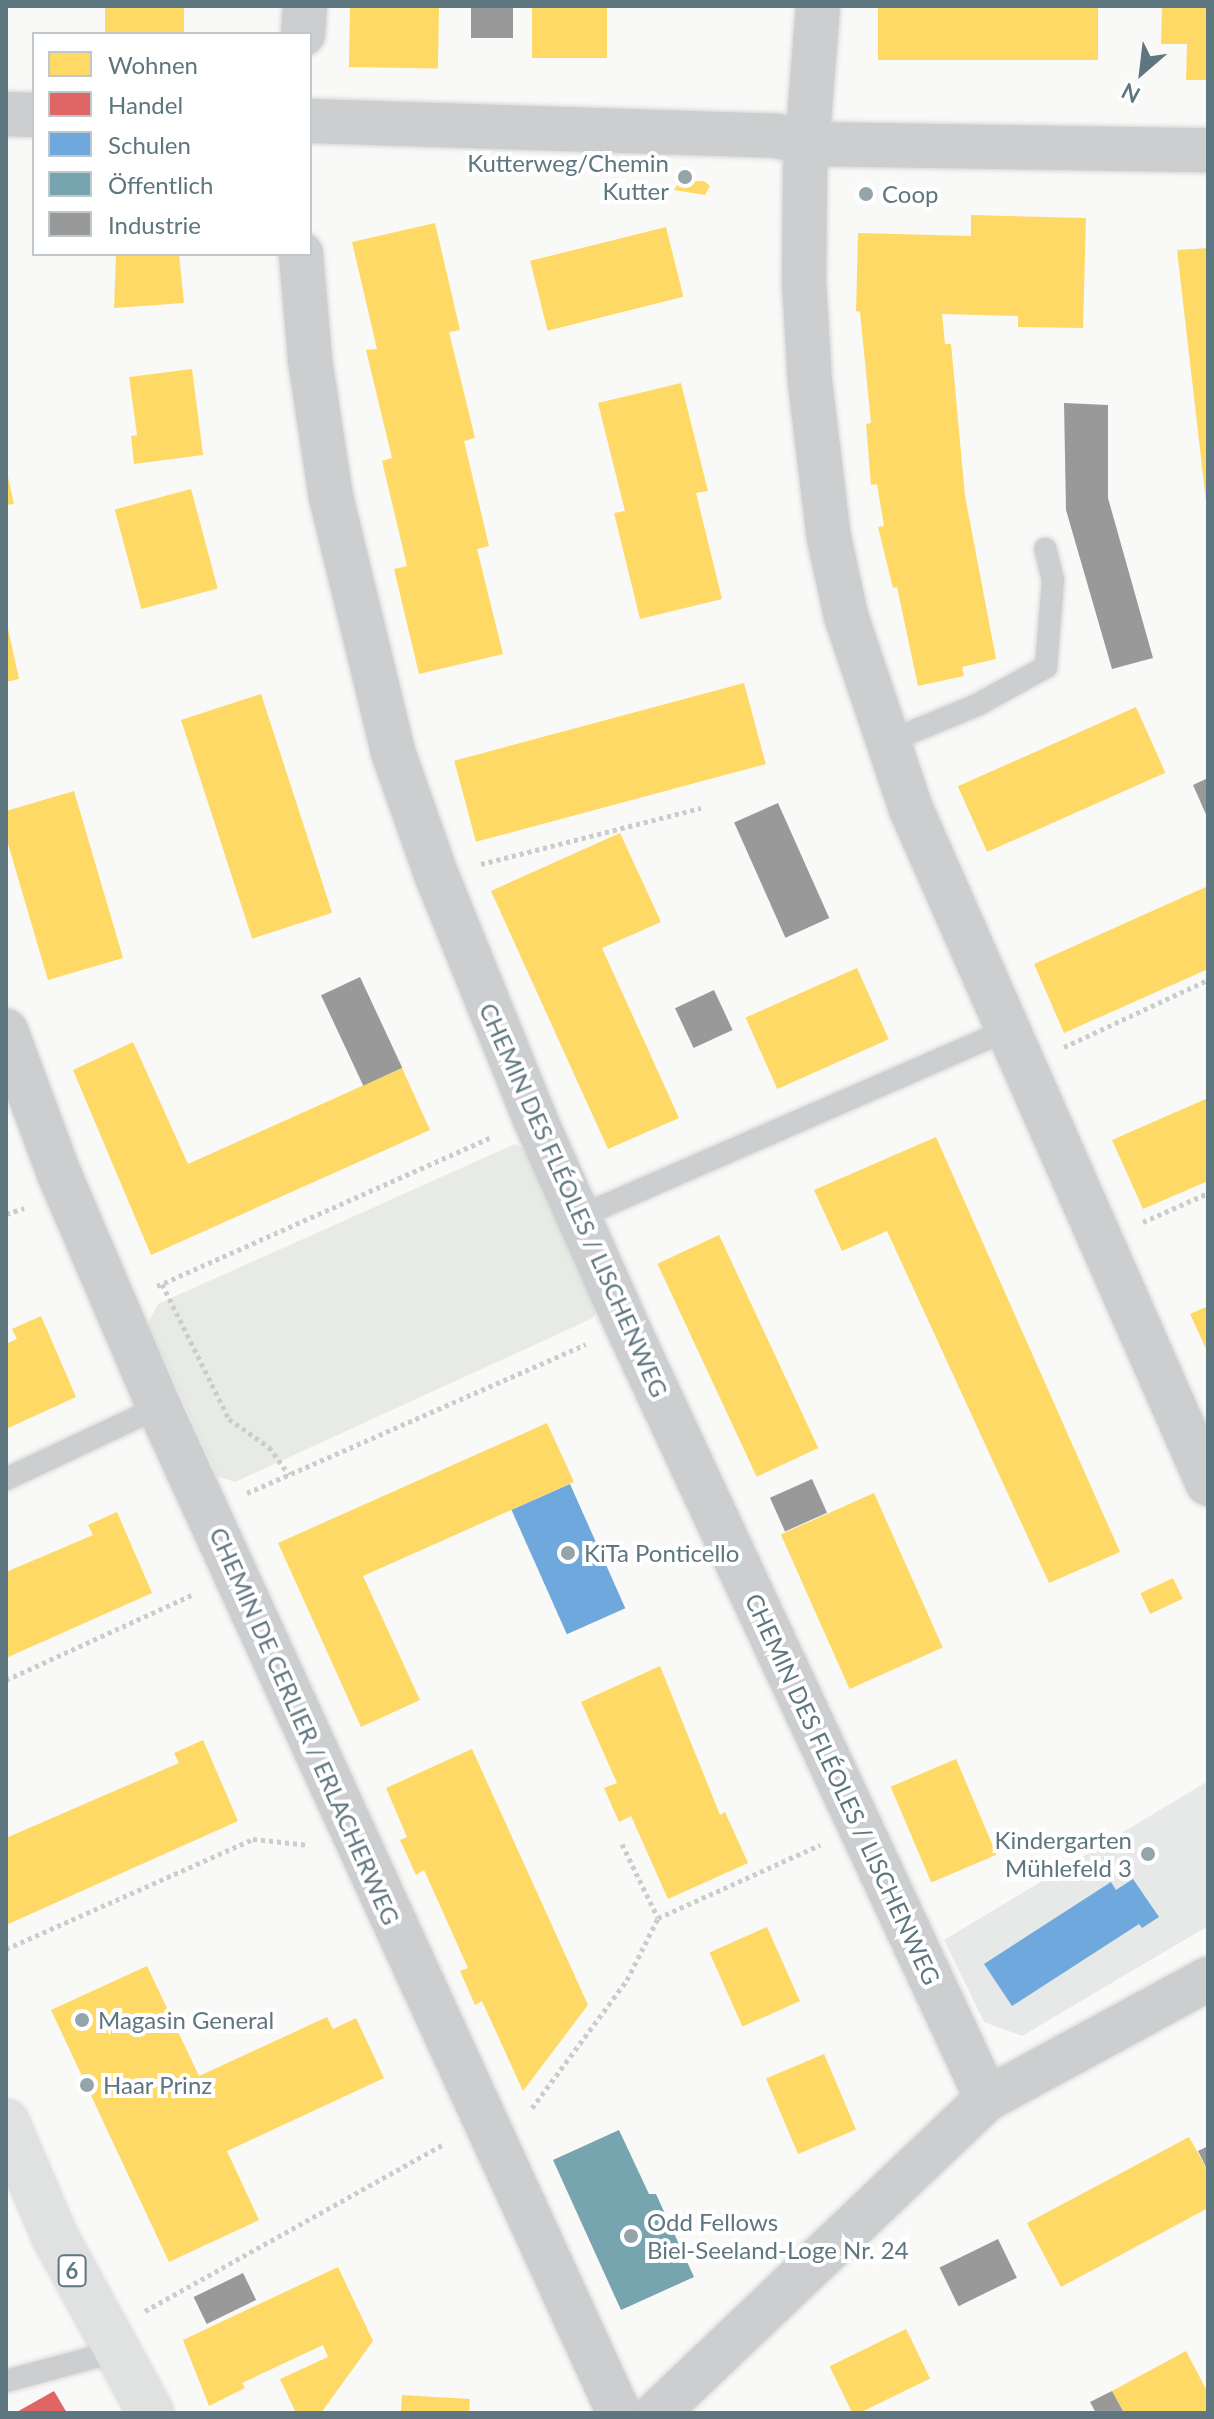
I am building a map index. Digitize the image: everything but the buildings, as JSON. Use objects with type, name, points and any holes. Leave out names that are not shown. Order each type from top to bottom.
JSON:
[{"type":"main road","name":"6","points":[[6,2122],[55,2237],[114,2352],[151,2413]]},
{"type":"street","points":[[303,32],[305,6]]},
{"type":"street","points":[[818,6],[804,282],[810,382],[829,538],[885,743],[1208,1484]]},
{"type":"street","points":[[6,114],[32,115]]},
{"type":"street","points":[[312,121],[777,136],[809,144],[1208,150]]},
{"type":"street","name":"CHEMIN DES FLÉOLES / LISCHENWEG","points":[[301,256],[310,360],[331,497],[393,752],[436,874],[534,1117],[627,1326],[987,2099]]},
{"type":"street","name":"CHEMIN DE CERLIER / ERLACHERWEG","points":[[6,1031],[60,1176],[159,1407],[619,2413]]},
{"type":"street","points":[[657,2413],[987,2099],[1208,1979]]},
{"type":"lane","points":[[885,743],[977,705],[1046,667],[1053,580],[1045,549]]},
{"type":"lane","points":[[579,1217],[1016,1048]]},
{"type":"lane","points":[[6,1479],[159,1407]]},
{"type":"lane","points":[[6,2381],[114,2352]]},
{"type":"path","points":[[436,874],[701,808]]},
{"type":"path","points":[[1016,1048],[1208,980]]},
{"type":"path","points":[[116,1305],[534,1117]]},
{"type":"path","points":[[1102,1240],[1208,1193]]},
{"type":"path","points":[[162,1284],[229,1419],[269,1447],[289,1475]]},
{"type":"path","points":[[207,1511],[627,1326]]},
{"type":"path","points":[[6,1680],[237,1575]]},
{"type":"path","points":[[498,2154],[627,1980],[658,1918],[861,1827]]},
{"type":"path","points":[[6,1949],[253,1839],[290,1846],[320,1842]]},
{"type":"path","points":[[622,1844],[658,1918]]},
{"type":"path","points":[[141,2313],[447,2142]]},
{"type":"shaded area","points":[[515,1144],[534,1155],[601,1305],[593,1318],[235,1482],[217,1476],[148,1323],[158,1304]]},
{"type":"shaded area","name":"Kindergarten Mühlefeld 3","points":[[1208,1781],[1208,1926],[1022,2036],[984,2022],[944,1940]]},
{"type":"place","name":"Kutterweg/Chemin Kutter","points":[[685,177]]},
{"type":"place","name":"Coop","points":[[866,194]]},
{"type":"place","name":"KiTa Ponticello","points":[[568,1553]]},
{"type":"place","name":"Kindergarten Mühlefeld 3","points":[[1148,1854]]},
{"type":"place","name":"Magasin General","points":[[82,2020]]},
{"type":"place","name":"Haar Prinz","points":[[87,2085]]},
{"type":"place","name":"Odd Fellows Biel-Seeland-Loge Nr. 24","points":[[631,2236]]}]
